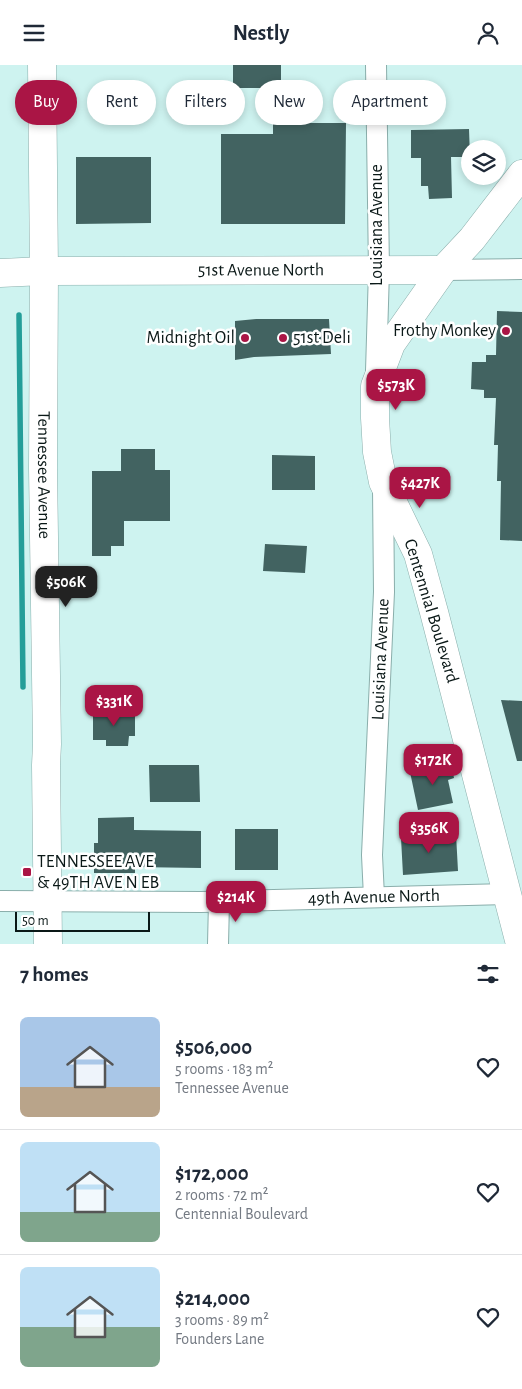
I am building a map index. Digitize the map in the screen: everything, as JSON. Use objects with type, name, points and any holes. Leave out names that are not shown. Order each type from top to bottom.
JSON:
[{"type":"main road","name":"Tennessee Avenue","points":[[42,65],[44,271],[43,478],[48,944]]},
{"type":"main road","name":"Centennial Boulevard","points":[[520,944],[418,554],[383,482],[377,452],[375,386],[391,344],[443,270],[472,239],[522,174]]},
{"type":"main road","name":"51st Avenue North","points":[[0,273],[44,271],[443,270]]},
{"type":"street","name":"Louisiana Avenue","points":[[375,386],[379,270],[376,65]]},
{"type":"street","name":"51st Avenue North","points":[[443,270],[522,269]]},
{"type":"street","name":"Louisiana Avenue","points":[[374,897],[372,855],[384,592],[383,482]]},
{"type":"street","name":"49th Avenue North","points":[[0,901],[219,902],[507,894]]},
{"type":"street","points":[[218,944],[219,902]]},
{"type":"building","points":[[233,65],[281,65],[281,80],[255,80],[255,88],[245,88],[245,80],[233,80]]},
{"type":"building","points":[[323,123],[333,123],[333,125],[346,125],[345,224],[221,224],[221,134],[273,134],[273,125],[323,125]]},
{"type":"building","points":[[469,129],[469,140],[461,140],[461,157],[451,157],[452,198],[429,199],[428,186],[421,186],[421,158],[411,158],[411,130]]},
{"type":"building","points":[[76,157],[151,157],[151,223],[76,224]]},
{"type":"building","points":[[497,311],[522,312],[522,541],[500,540],[501,481],[497,481],[498,445],[494,445],[496,398],[484,398],[484,390],[471,389],[472,362],[486,362],[486,355],[496,355]]},
{"type":"building","name":"51st Deli","points":[[256,319],[329,319],[331,354],[254,357],[235,360],[235,321]]},
{"type":"building","points":[[121,449],[155,449],[155,470],[170,470],[170,521],[124,521],[124,546],[111,546],[111,556],[92,556],[92,471],[121,471]]},
{"type":"building","points":[[272,455],[315,456],[315,490],[272,490]]},
{"type":"building","points":[[265,544],[307,546],[305,573],[263,571]]},
{"type":"building","points":[[501,700],[522,701],[522,761],[517,761]]},
{"type":"building","points":[[93,711],[135,711],[135,736],[129,736],[128,746],[106,746],[106,740],[93,740]]},
{"type":"building","points":[[451,763],[454,778],[448,780],[453,803],[418,810],[410,772]]},
{"type":"building","points":[[149,765],[199,765],[200,802],[150,802]]},
{"type":"building","points":[[134,817],[134,830],[201,831],[201,868],[135,867],[135,873],[94,873],[94,843],[98,843],[98,818]]},
{"type":"building","points":[[235,829],[278,829],[278,870],[235,870]]},
{"type":"building","points":[[456,834],[458,871],[403,875],[401,838]]},
{"type":"waterway","points":[[19,315],[23,687]]},
{"type":"place","name":"Frothy Monkey","points":[[506,331]]},
{"type":"place","name":"Midnight Oil","points":[[245,338]]},
{"type":"place","name":"51st Deli","points":[[283,338]]},
{"type":"place","name":"TENNESSEE AVE & 49TH AVE N EB","points":[[27,872]]}]
